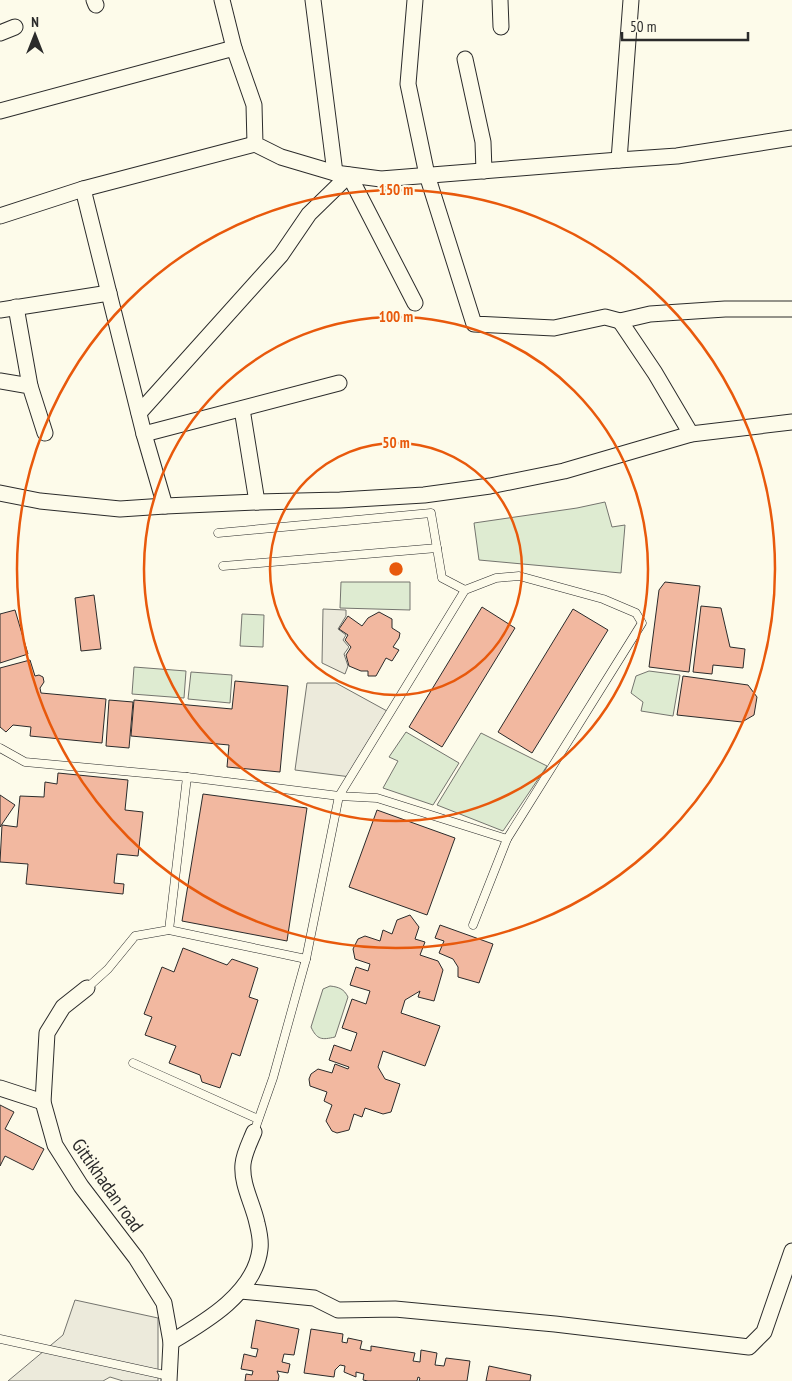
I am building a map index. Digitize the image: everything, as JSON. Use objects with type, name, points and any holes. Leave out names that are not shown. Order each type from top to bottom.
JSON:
[{"type":"street","points":[[222,0],[234,48],[254,105],[255,144]]},
{"type":"street","points":[[313,0],[342,174],[415,303]]},
{"type":"street","points":[[414,0],[408,84],[428,176],[474,324],[554,328],[605,317],[620,321],[650,314],[726,309],[792,309]]},
{"type":"street","points":[[500,0],[501,27]]},
{"type":"street","points":[[619,160],[631,0]]},
{"type":"street","points":[[0,33],[15,27]]},
{"type":"street","points":[[0,111],[234,48]]},
{"type":"street","points":[[466,59],[483,142],[484,171]]},
{"type":"street","points":[[0,216],[83,189],[255,144],[281,157],[342,174],[380,179],[677,156],[792,138]]},
{"type":"street","points":[[139,413],[281,255],[309,214],[342,174]]},
{"type":"street","points":[[83,189],[144,434],[165,506]]},
{"type":"street","points":[[0,310],[109,293]]},
{"type":"street","points":[[16,307],[30,386],[45,433]]},
{"type":"street","points":[[620,321],[655,373],[691,434]]},
{"type":"street","points":[[0,381],[30,386]]},
{"type":"street","points":[[144,434],[339,383]]},
{"type":"street","points":[[242,408],[257,502]]},
{"type":"street","points":[[0,493],[40,501],[120,509],[406,496],[490,486],[564,471],[691,434],[792,422]]},
{"type":"street","name":"Gittikhadan road","points":[[87,988],[64,1007],[47,1033],[43,1102],[55,1145],[81,1186],[136,1258],[164,1303],[171,1342],[169,1378]]},
{"type":"street","points":[[0,1088],[43,1102]]},
{"type":"street","points":[[171,1342],[205,1322],[241,1292],[255,1270],[260,1248],[257,1223],[244,1176],[243,1163],[256,1125]]},
{"type":"street","points":[[241,1292],[314,1298],[338,1310],[395,1309],[555,1324],[749,1346],[764,1332],[792,1251]]},
{"type":"lane","points":[[218,533],[431,513],[442,578],[465,590]]},
{"type":"lane","points":[[222,566],[437,548]]},
{"type":"lane","points":[[133,1063],[256,1125],[273,1078],[306,959],[339,796],[465,590],[496,578],[519,576],[603,599],[636,613],[642,623],[507,838],[473,925]]},
{"type":"lane","points":[[0,748],[26,762],[187,777],[339,796],[377,798],[507,838]]},
{"type":"lane","points":[[168,930],[187,777]]},
{"type":"lane","points":[[87,988],[108,969],[135,936],[168,930],[306,959]]},
{"type":"lane","points":[[0,1339],[169,1378]]},
{"type":"green space","points":[[605,502],[612,527],[625,525],[621,573],[479,560],[474,523]]},
{"type":"green space","points":[[341,582],[410,582],[410,610],[340,608]]},
{"type":"green space","points":[[242,614],[264,615],[263,647],[240,646]]},
{"type":"green space","points":[[134,667],[186,671],[184,698],[132,694]]},
{"type":"green space","points":[[649,671],[680,675],[673,716],[641,711],[643,702],[631,693],[636,676]]},
{"type":"green space","points":[[191,672],[232,675],[230,703],[188,699]]},
{"type":"green space","points":[[406,732],[459,763],[433,805],[383,788],[398,761],[389,757]]},
{"type":"green space","points":[[481,733],[547,766],[503,831],[437,805]]},
{"type":"green space","points":[[330,986],[341,989],[348,997],[335,1037],[323,1039],[315,1034],[311,1027],[323,989]]},
{"type":"shaded area","points":[[323,609],[346,610],[346,616],[338,629],[346,635],[343,640],[349,647],[344,654],[348,666],[345,674],[322,663]]},
{"type":"shaded area","points":[[307,683],[336,683],[387,711],[351,777],[295,770]]},
{"type":"shaded area","points":[[75,1300],[158,1318],[158,1381],[123,1381],[110,1377],[103,1381],[8,1381],[63,1335]]},
{"type":"building","points":[[665,582],[700,586],[689,672],[649,667],[659,590]]},
{"type":"building","points":[[94,595],[101,649],[81,651],[75,598]]},
{"type":"building","points":[[701,606],[721,608],[730,647],[745,649],[743,668],[713,665],[712,674],[693,672]]},
{"type":"building","points":[[482,607],[515,628],[442,747],[409,727]]},
{"type":"building","points":[[573,609],[608,630],[532,753],[498,732]]},
{"type":"building","points":[[15,610],[28,654],[0,663],[0,614]]},
{"type":"building","points":[[379,612],[392,619],[392,628],[400,633],[393,647],[399,650],[392,661],[386,658],[376,676],[368,676],[368,671],[361,671],[349,666],[346,655],[351,647],[345,640],[348,635],[339,629],[348,616],[362,626],[368,618]]},
{"type":"building","points":[[30,660],[35,676],[43,677],[44,682],[40,688],[41,693],[106,699],[102,743],[30,736],[31,727],[13,725],[6,732],[0,727],[0,668]]},
{"type":"building","points":[[683,676],[748,685],[757,697],[754,715],[742,722],[677,715]]},
{"type":"building","points":[[235,681],[288,686],[280,772],[227,767],[229,745],[131,736],[134,700],[232,709]]},
{"type":"building","points":[[109,700],[133,702],[129,748],[106,746]]},
{"type":"building","points":[[58,773],[128,780],[125,810],[143,812],[138,856],[117,854],[114,883],[124,884],[123,894],[26,884],[28,864],[0,862],[2,825],[17,827],[20,796],[44,797],[45,782],[57,784]]},
{"type":"building","points":[[203,794],[307,808],[287,941],[182,921]]},
{"type":"building","points":[[0,795],[15,805],[0,827]]},
{"type":"building","points":[[377,810],[455,838],[427,915],[349,887]]},
{"type":"building","points":[[410,915],[419,927],[415,939],[425,942],[420,955],[438,961],[443,970],[434,1001],[418,997],[420,991],[405,1000],[401,1013],[440,1026],[425,1066],[383,1051],[378,1067],[385,1079],[400,1084],[391,1112],[383,1114],[365,1108],[362,1117],[354,1114],[349,1130],[337,1133],[332,1131],[326,1121],[332,1105],[324,1101],[327,1092],[310,1086],[309,1079],[311,1074],[318,1069],[332,1073],[335,1064],[348,1069],[349,1067],[329,1060],[334,1045],[351,1051],[357,1033],[342,1028],[352,999],[366,1004],[370,991],[350,985],[356,967],[368,971],[370,964],[355,959],[353,949],[358,939],[365,936],[380,941],[383,930],[392,934],[397,920]]},
{"type":"building","points":[[440,925],[493,944],[479,983],[458,977],[458,967],[453,959],[439,953],[444,941],[435,938]]},
{"type":"building","points":[[183,948],[227,965],[232,959],[258,968],[249,997],[258,1000],[240,1056],[232,1053],[220,1088],[202,1082],[200,1075],[169,1063],[176,1046],[145,1035],[152,1017],[144,1014],[162,967],[174,972]]},
{"type":"building","points":[[0,1105],[14,1112],[5,1129],[44,1149],[33,1170],[5,1156],[0,1166]]},
{"type":"building","points":[[256,1320],[299,1329],[294,1355],[284,1354],[282,1362],[290,1364],[288,1373],[277,1371],[278,1381],[245,1381],[246,1374],[252,1375],[253,1371],[241,1369],[244,1354],[256,1357],[258,1349],[251,1348]]},
{"type":"building","points":[[311,1329],[343,1334],[342,1342],[347,1343],[348,1338],[362,1341],[360,1349],[371,1351],[371,1346],[415,1353],[413,1361],[420,1362],[421,1350],[437,1353],[435,1365],[444,1366],[446,1358],[470,1361],[467,1381],[419,1381],[420,1378],[418,1377],[417,1381],[368,1381],[363,1380],[364,1374],[356,1372],[356,1377],[344,1372],[345,1366],[340,1365],[335,1370],[334,1377],[304,1373]]},
{"type":"building","points":[[489,1366],[531,1375],[530,1381],[486,1381]]}]
